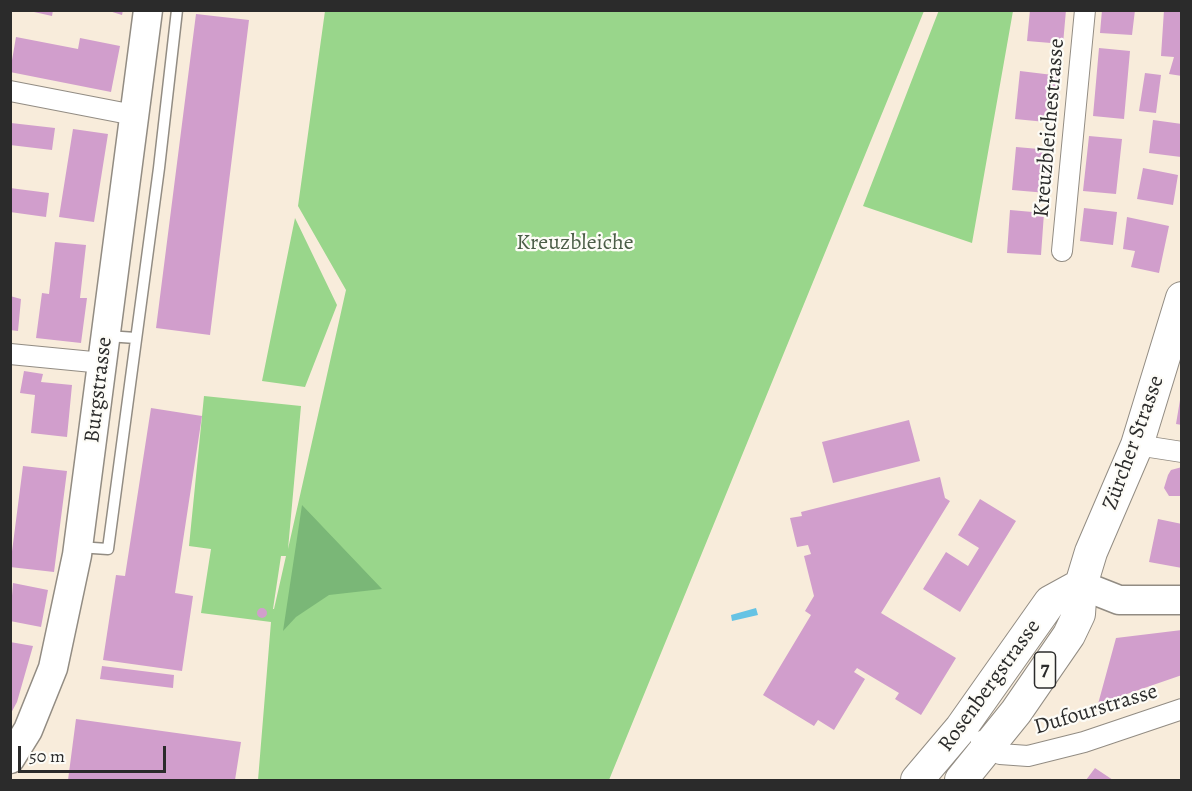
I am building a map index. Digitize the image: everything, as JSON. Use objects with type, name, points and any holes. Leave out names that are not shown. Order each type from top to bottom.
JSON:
[{"type":"main road","name":"Burgstrasse","points":[[10,759],[28,730],[53,668],[78,547],[148,10]]},
{"type":"main road","name":"Zürcher Strasse","points":[[1080,585],[1091,552],[1137,445],[1182,298]]},
{"type":"main road","points":[[1080,585],[1119,600],[1182,600]]},
{"type":"main road","name":"Rosenbergstrasse","points":[[917,780],[961,728],[1050,602],[1080,585],[1080,614],[1069,635],[989,747],[961,780]]},
{"type":"street","name":"Kreuzbleichestrasse","points":[[1062,251],[1085,10]]},
{"type":"street","points":[[10,91],[134,115]]},
{"type":"street","points":[[10,354],[104,349]]},
{"type":"street","points":[[1137,445],[1182,452]]},
{"type":"street","name":"Dufourstrasse","points":[[961,728],[1000,754],[1016,756],[1056,751],[1182,709]]},
{"type":"lane","points":[[78,547],[108,549],[177,10]]},
{"type":"lane","points":[[104,349],[136,338]]},
{"type":"green space","points":[[939,10],[1013,11],[972,243],[863,206]]},
{"type":"green space","name":"Kreuzbleiche","points":[[325,11],[924,11],[609,780],[258,780],[271,622],[201,613],[211,549],[189,546],[204,396],[301,406],[288,549],[346,290],[298,206]],"holes":[[[281,556],[286,556],[274,609],[273,609]]]},
{"type":"green space","points":[[295,218],[337,305],[305,387],[262,381]]},
{"type":"green space","points":[[302,505],[382,589],[329,595],[296,617],[283,631]]},
{"type":"water","points":[[756,608],[758,615],[732,621],[731,615]]},
{"type":"building","points":[[25,10],[53,10],[52,16]]},
{"type":"building","points":[[106,10],[123,10],[122,15]]},
{"type":"building","points":[[1030,10],[1066,10],[1063,44],[1027,41]]},
{"type":"building","points":[[1102,10],[1135,10],[1132,35],[1100,33]]},
{"type":"building","points":[[1164,10],[1182,10],[1182,76],[1169,74],[1174,57],[1161,56]]},
{"type":"building","points":[[196,14],[249,20],[210,335],[156,328]]},
{"type":"building","points":[[16,37],[78,49],[80,38],[120,46],[111,92],[10,72]]},
{"type":"building","points":[[1099,48],[1130,51],[1124,119],[1093,116]]},
{"type":"building","points":[[1020,71],[1061,76],[1056,123],[1015,119]]},
{"type":"building","points":[[1145,73],[1161,75],[1156,113],[1139,111]]},
{"type":"building","points":[[1153,120],[1182,124],[1181,157],[1149,153]]},
{"type":"building","points":[[11,123],[55,128],[52,150],[10,145]]},
{"type":"building","points":[[73,129],[108,134],[94,222],[59,217]]},
{"type":"building","points":[[1089,136],[1122,139],[1116,194],[1083,191]]},
{"type":"building","points":[[1016,147],[1051,150],[1047,193],[1012,190]]},
{"type":"building","points":[[1143,168],[1178,175],[1173,205],[1137,199]]},
{"type":"building","points":[[10,188],[49,193],[46,217],[10,212]]},
{"type":"building","points":[[1084,208],[1117,212],[1113,245],[1080,241]]},
{"type":"building","points":[[1010,210],[1044,213],[1041,255],[1007,253]]},
{"type":"building","points":[[1127,217],[1169,226],[1159,273],[1131,267],[1135,251],[1123,249]]},
{"type":"building","points":[[55,242],[86,245],[80,298],[87,298],[81,343],[36,338],[42,293],[49,294]]},
{"type":"building","points":[[10,296],[21,299],[18,331],[10,330]]},
{"type":"building","points":[[24,371],[43,374],[41,382],[72,385],[67,437],[31,433],[35,395],[20,393]]},
{"type":"building","points":[[1180,400],[1182,401],[1182,425],[1176,424]]},
{"type":"building","points":[[151,408],[202,416],[175,593],[193,596],[182,671],[103,660],[116,575],[125,576]]},
{"type":"building","points":[[909,420],[920,461],[833,483],[822,442]]},
{"type":"building","points":[[23,466],[67,471],[54,572],[10,567]]},
{"type":"building","points":[[1182,467],[1182,496],[1169,496],[1164,488],[1168,475],[1171,470]]},
{"type":"building","points":[[940,477],[945,498],[950,501],[881,613],[956,658],[921,715],[895,699],[899,693],[857,668],[854,672],[865,679],[834,730],[818,720],[814,726],[763,695],[811,615],[805,611],[814,596],[804,556],[811,554],[808,545],[797,547],[790,518],[802,516],[801,512]]},
{"type":"building","points":[[980,499],[1016,521],[960,612],[923,589],[946,552],[968,566],[979,548],[958,535]]},
{"type":"building","points":[[1158,519],[1182,524],[1182,568],[1149,562]]},
{"type":"building","points":[[13,583],[48,590],[41,627],[10,621]]},
{"type":"building","points":[[262,608],[266,609],[266,617],[262,618],[258,617],[257,613],[258,609]]},
{"type":"building","points":[[1182,630],[1182,675],[1098,704],[1116,638]]},
{"type":"building","points":[[10,642],[33,646],[17,702],[10,715]]},
{"type":"building","points":[[102,666],[174,675],[173,688],[100,679]]},
{"type":"building","points":[[76,719],[241,742],[235,780],[68,780]]},
{"type":"building","points":[[1095,768],[1113,780],[1086,780]]}]
